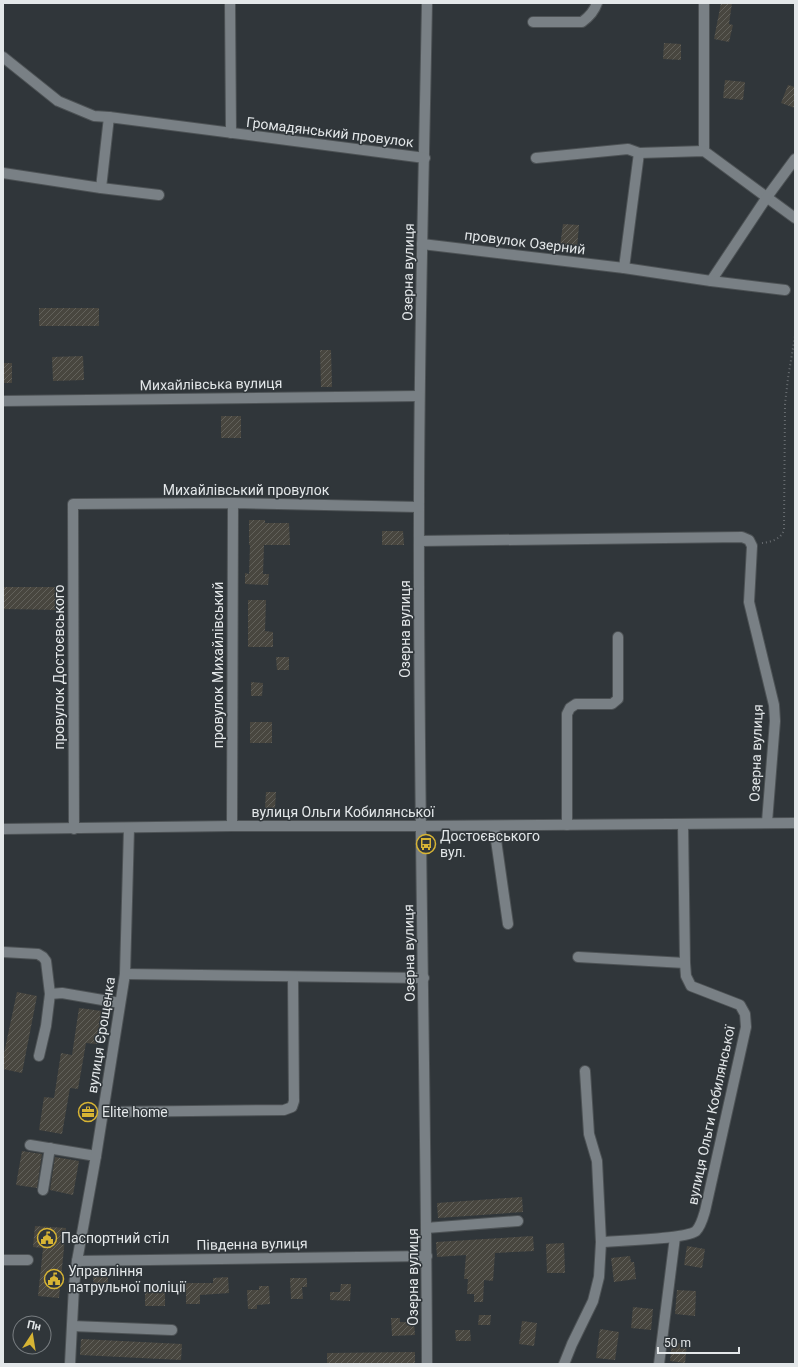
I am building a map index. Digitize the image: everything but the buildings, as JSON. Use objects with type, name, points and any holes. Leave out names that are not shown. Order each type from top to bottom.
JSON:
[{"type":"street","name":"Громадянський провулок","points":[[230,3],[231,133]]},
{"type":"street","name":"Озерна вулиця","points":[[427,3],[419,396],[421,826],[424,978],[427,1364]]},
{"type":"street","points":[[533,22],[582,22],[594,11],[597,3]]},
{"type":"street","points":[[704,4],[704,151]]},
{"type":"street","name":"Громадянський провулок","points":[[3,57],[58,101],[94,116],[424,158]]},
{"type":"street","points":[[101,188],[109,118]]},
{"type":"street","points":[[536,158],[628,148],[639,153],[704,151],[795,218]]},
{"type":"street","points":[[624,268],[639,153]]},
{"type":"street","points":[[711,281],[767,197],[795,159]]},
{"type":"street","points":[[3,173],[159,195]]},
{"type":"street","name":"провулок Озерний","points":[[422,244],[624,268],[785,290]]},
{"type":"street","name":"Михайлівська вулиця","points":[[3,401],[419,396]]},
{"type":"street","name":"Михайлівський провулок","points":[[73,504],[233,503],[419,506]]},
{"type":"street","name":"провулок Михайлівський","points":[[232,826],[233,503]]},
{"type":"street","name":"провулок Достоєвського","points":[[73,504],[74,829]]},
{"type":"street","points":[[419,541],[742,537],[746,538],[751,543]]},
{"type":"street","name":"Озерна вулиця","points":[[751,543],[749,602],[774,705],[775,721],[767,822]]},
{"type":"street","points":[[567,825],[568,714],[570,708],[576,704],[612,704],[618,699],[618,637]]},
{"type":"street","name":"вулиця Ольги Кобилянської","points":[[3,829],[232,826],[494,826],[767,822],[795,823]]},
{"type":"street","name":"вулиця Ольги Кобилянської","points":[[601,1242],[675,1237],[696,1231],[701,1223],[705,1211],[746,1027],[745,1014],[740,1005],[692,986],[686,976],[683,824]]},
{"type":"street","points":[[494,826],[508,924]]},
{"type":"street","name":"вулиця Єрощенка","points":[[70,1364],[77,1261],[104,1112],[125,974],[129,828]]},
{"type":"street","points":[[3,952],[38,954],[46,961],[50,994],[46,1026],[39,1056]]},
{"type":"street","points":[[578,957],[685,963]]},
{"type":"street","points":[[125,974],[424,978]]},
{"type":"street","points":[[104,1112],[284,1110],[292,1107],[294,1101],[293,977]]},
{"type":"street","points":[[50,994],[62,993],[120,1003]]},
{"type":"street","points":[[564,1364],[593,1301],[599,1277],[601,1242],[597,1161],[589,1134],[585,1071]]},
{"type":"street","points":[[30,1145],[96,1156]]},
{"type":"street","points":[[43,1190],[50,1148]]},
{"type":"street","points":[[426,1228],[518,1221]]},
{"type":"street","points":[[658,1364],[675,1237]]},
{"type":"street","name":"Південна вулиця","points":[[77,1261],[427,1256]]},
{"type":"street","points":[[3,1260],[28,1260]]},
{"type":"street","points":[[72,1326],[172,1330]]},
{"type":"path","points":[[751,543],[765,543],[771,541],[780,536],[783,531],[785,404],[795,336]]},
{"type":"place","name":"Достоєвського вул.","points":[[426,844]]},
{"type":"place","name":"Elite home","points":[[88,1112]]},
{"type":"place","name":"Паспортний стіл","points":[[47,1238]]},
{"type":"place","name":"Управління патрульної поліції","points":[[54,1279]]}]
